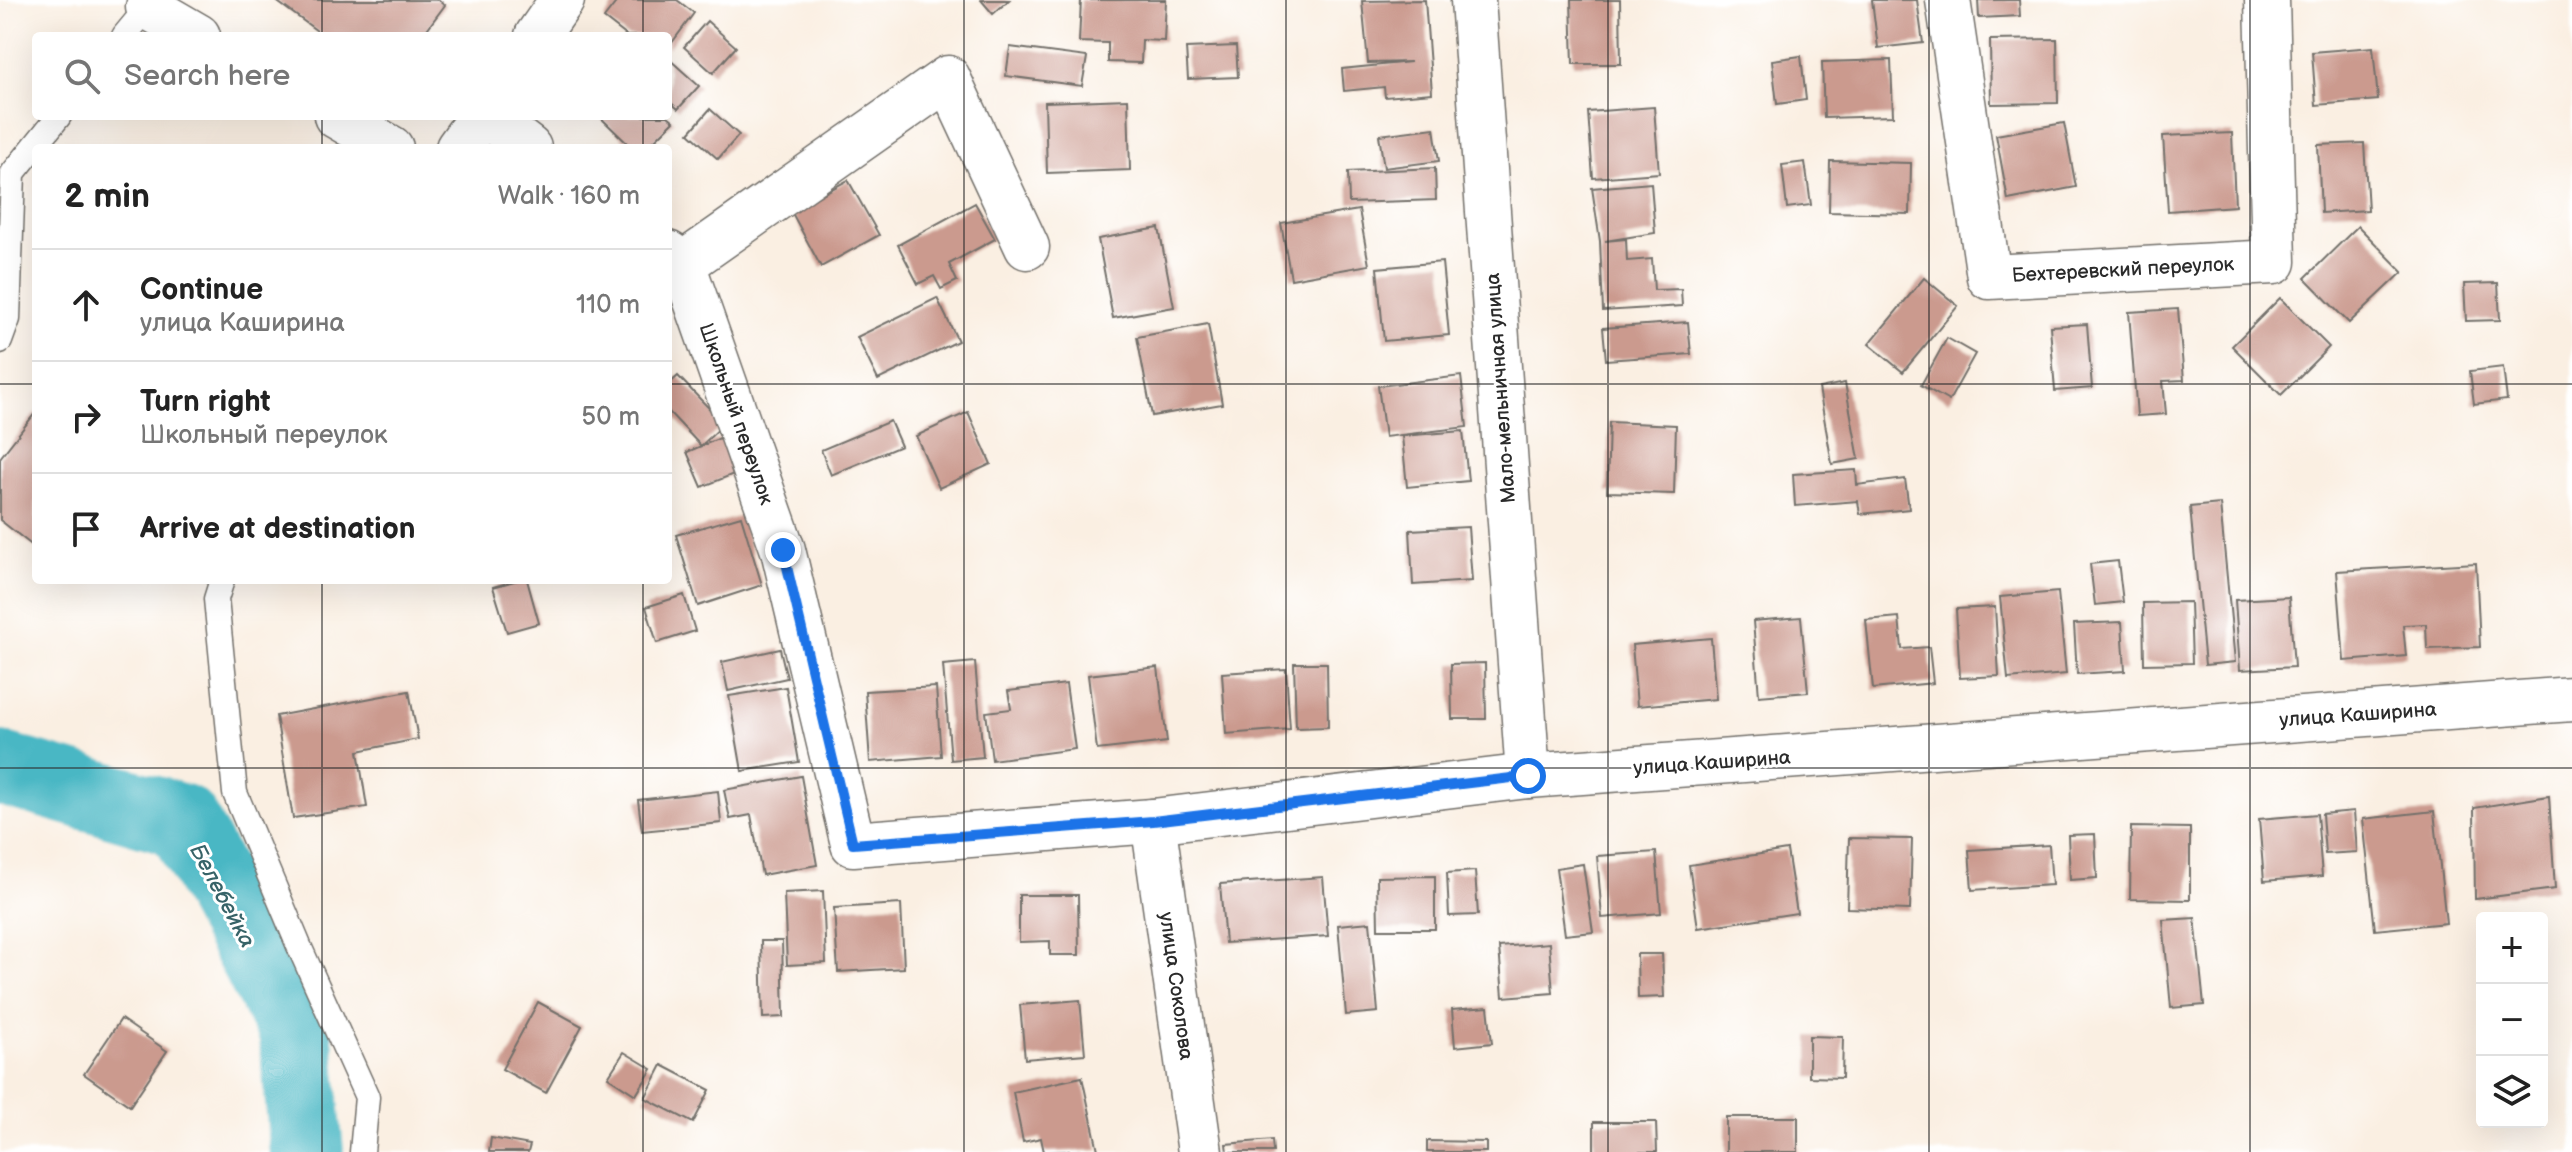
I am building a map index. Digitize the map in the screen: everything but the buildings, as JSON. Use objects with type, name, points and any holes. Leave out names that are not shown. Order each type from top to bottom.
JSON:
[{"type":"street","points":[[540,32],[562,0]]},
{"type":"street","name":"Мало-мельничная улица","points":[[1473,0],[1528,776]]},
{"type":"street","name":"Бехтеревский переулок","points":[[1948,0],[1989,277],[2274,262],[2267,0]]},
{"type":"street","points":[[141,14],[188,32]]},
{"type":"street","name":"Школьный переулок","points":[[853,844],[783,550],[676,259],[948,78],[1027,247]]},
{"type":"street","points":[[343,120],[384,144]]},
{"type":"street","points":[[461,144],[478,120]]},
{"type":"street","points":[[492,120],[524,144]]},
{"type":"street","name":"улица Каширина","points":[[853,844],[1153,821],[1528,776],[2572,699]]},
{"type":"street","name":"улица Соколова","points":[[1153,821],[1200,1152]]},
{"type":"lane","points":[[36,144],[56,120]]},
{"type":"lane","points":[[0,341],[8,319],[13,173],[32,149]]},
{"type":"lane","points":[[221,584],[216,599],[235,793],[367,1097],[362,1152]]},
{"type":"waterway","name":"Белебейка","points":[[0,768],[182,821],[295,1031],[307,1152]]},
{"type":"route","points":[[783,550],[853,844],[1153,821],[1528,776]]}]
